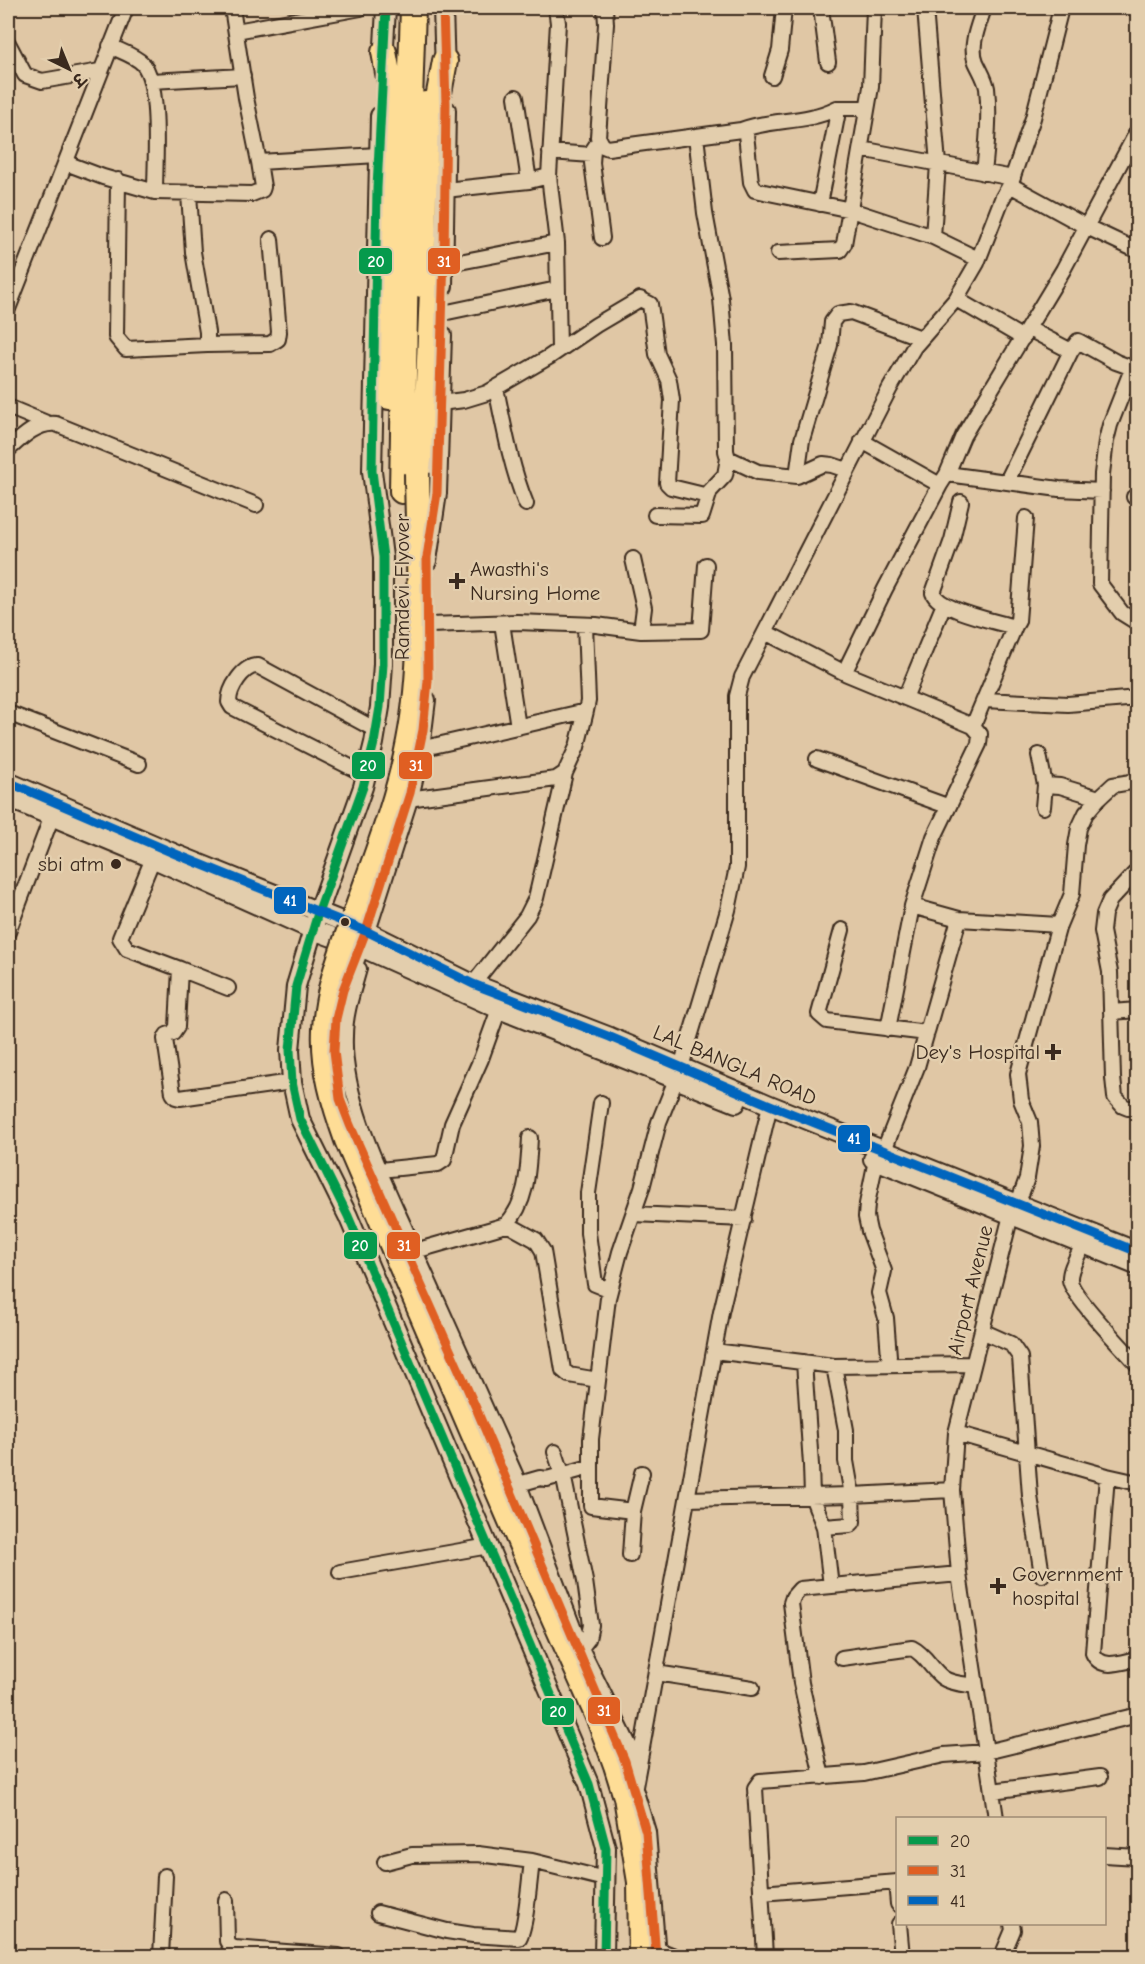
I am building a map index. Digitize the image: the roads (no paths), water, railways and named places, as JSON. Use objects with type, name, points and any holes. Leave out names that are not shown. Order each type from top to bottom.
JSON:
[{"type":"highway","name":"Ramdevi Flyover","points":[[412,8],[406,207],[409,482],[419,651],[416,695],[398,791],[343,949],[332,989],[325,1029],[329,1080],[336,1110],[347,1140],[523,1549],[599,1719],[616,1765],[626,1797],[651,1954]]},
{"type":"highway","name":"Ramdevi Flyover","points":[[428,8],[400,699],[393,743],[378,803],[329,942],[315,994],[309,1032],[310,1057],[315,1091],[337,1155],[519,1582],[591,1740],[620,1842],[626,1886],[627,1956]]},
{"type":"highway","points":[[384,52],[392,94],[387,359],[391,425],[409,482]]},
{"type":"highway","points":[[409,482],[427,408],[437,104],[445,61]]},
{"type":"main road","points":[[386,8],[378,155],[372,471],[383,557],[383,664],[376,730],[366,775],[316,921],[294,997],[290,1050],[292,1082],[300,1119],[348,1216],[589,1784],[606,1848],[604,1956]]},
{"type":"main road","points":[[443,8],[444,265],[437,493],[427,557],[428,681],[420,749],[408,799],[364,942],[343,990],[336,1018],[334,1051],[340,1099],[481,1419],[625,1761],[646,1832],[651,1954]]},
{"type":"main road","points":[[8,782],[54,810]]},
{"type":"main road","points":[[8,798],[54,810]]},
{"type":"main road","name":"LAL BANGLA ROAD","points":[[54,810],[364,942],[473,984],[679,1073],[1085,1238],[1137,1266]]},
{"type":"main road","name":"LAL BANGLA ROAD","points":[[364,942],[499,1010],[679,1073]]},
{"type":"main road","points":[[1085,1238],[1137,1252]]},
{"type":"street","points":[[8,309],[126,8]]},
{"type":"street","points":[[66,163],[103,177],[155,192],[252,194],[262,190],[232,8]]},
{"type":"street","points":[[236,31],[361,8]]},
{"type":"street","points":[[556,8],[558,23],[549,176],[556,243],[559,350]]},
{"type":"street","points":[[602,238],[592,155],[599,141],[605,8]]},
{"type":"street","points":[[772,76],[780,50],[784,8]]},
{"type":"street","points":[[821,8],[828,62]]},
{"type":"street","points":[[778,253],[840,250],[844,244],[871,87],[874,8]]},
{"type":"street","points":[[924,8],[938,164],[933,237]]},
{"type":"street","points":[[984,8],[976,34],[974,53],[987,88],[987,146],[984,172]]},
{"type":"street","points":[[633,1511],[591,1506],[591,1439],[598,1380],[610,1290],[620,1252],[634,1214],[659,1122],[679,1073],[728,910],[737,867],[737,696],[742,677],[890,388],[921,338],[956,299],[978,259],[1011,182],[1033,118],[1061,8]]},
{"type":"street","points":[[8,43],[25,75],[42,81],[100,71]]},
{"type":"street","points":[[110,46],[142,62],[149,73],[155,101],[155,192]]},
{"type":"street","points":[[151,81],[243,76]]},
{"type":"street","points":[[516,97],[528,181]]},
{"type":"street","points":[[599,141],[608,148],[741,130],[759,125],[794,122],[823,116],[837,108],[867,108]]},
{"type":"street","points":[[820,204],[837,108]]},
{"type":"street","points":[[741,130],[746,134],[751,182],[755,190],[851,210],[933,237],[978,259]]},
{"type":"street","points":[[847,674],[845,671],[847,666],[885,589],[944,480],[963,436],[1087,227],[1137,130]]},
{"type":"street","points":[[654,514],[702,516],[712,488],[725,475],[728,458],[726,451],[725,345],[721,299],[705,213],[696,136]]},
{"type":"street","points":[[861,149],[984,172],[1011,182],[1087,227],[1137,251]]},
{"type":"street","points":[[550,152],[592,155]]},
{"type":"street","points":[[259,162],[378,155]]},
{"type":"street","points":[[445,190],[528,181],[549,176]]},
{"type":"street","points":[[118,180],[116,337],[126,349],[270,344],[278,339],[271,239]]},
{"type":"street","points":[[189,194],[193,252],[207,332],[207,345]]},
{"type":"street","points":[[444,265],[556,243]]},
{"type":"street","points":[[442,313],[557,289]]},
{"type":"street","points":[[440,403],[464,400],[496,388],[640,299],[650,304],[657,354],[669,380],[672,400],[667,483],[671,487],[708,496]]},
{"type":"street","points":[[956,299],[1026,333],[1071,351]]},
{"type":"street","points":[[797,476],[802,440],[830,345],[832,322],[838,314],[851,312],[921,338]]},
{"type":"street","points":[[1007,481],[1071,351],[1081,341],[1116,362],[1135,369],[1108,433],[1102,491],[1100,584],[1122,613],[1137,622]]},
{"type":"street","points":[[496,388],[505,435],[526,504]]},
{"type":"street","points":[[8,407],[50,424],[56,424],[256,506]]},
{"type":"street","points":[[8,450],[28,433],[50,424]]},
{"type":"street","points":[[862,441],[944,480],[1007,481],[1059,489],[1102,491]]},
{"type":"street","points":[[728,458],[758,472],[797,476],[823,464],[847,470]]},
{"type":"street","points":[[961,502],[952,540],[933,593],[937,601],[944,604],[974,616],[1015,626]]},
{"type":"street","points":[[973,726],[1015,626],[1019,611],[1026,518]]},
{"type":"street","points":[[633,560],[644,608],[641,631]]},
{"type":"street","points":[[429,625],[502,623],[585,625],[641,631],[701,630],[706,565]]},
{"type":"street","points":[[904,698],[944,604]]},
{"type":"street","points":[[502,623],[518,727]]},
{"type":"street","points":[[473,984],[527,916],[536,898],[566,774],[578,747],[588,701],[585,625]]},
{"type":"street","points":[[765,632],[847,674],[973,726],[980,734],[979,744],[947,806],[934,837],[912,906],[888,1029]]},
{"type":"street","points":[[366,775],[232,707],[229,695],[245,670],[258,666],[376,730]]},
{"type":"street","points":[[984,700],[1068,704],[1137,698]]},
{"type":"street","points":[[420,749],[586,711]]},
{"type":"street","points":[[8,712],[139,764]]},
{"type":"street","points":[[1040,755],[1045,785],[1043,807]]},
{"type":"street","points":[[817,759],[947,806]]},
{"type":"street","points":[[408,799],[556,779],[566,774]]},
{"type":"street","name":"Airport Avenue","points":[[996,1817],[959,1574],[952,1490],[956,1433],[1015,1209],[1030,1164],[1032,1146],[1030,1122],[1021,1100],[1018,1074],[1059,925],[1072,894],[1079,828],[1086,813],[1113,785],[1137,781],[1137,779]]},
{"type":"street","points":[[1045,785],[1060,786],[1099,798]]},
{"type":"street","points":[[9,926],[54,810]]},
{"type":"street","points":[[155,852],[120,938],[127,948],[228,988]]},
{"type":"street","points":[[1137,870],[1114,894],[1104,914],[1102,931],[1110,972],[1115,1097],[1128,1108],[1137,1107]]},
{"type":"street","points":[[912,906],[958,919],[1059,925]]},
{"type":"street","points":[[889,1356],[886,1318],[879,1293],[884,1270],[869,1231],[866,1217],[867,1204],[880,1155],[917,1067],[958,919]]},
{"type":"street","points":[[842,930],[819,1014],[827,1021],[927,1033]]},
{"type":"street","points":[[364,942],[349,1003],[345,1035],[349,1083],[357,1112],[415,1251],[519,1484],[581,1648],[639,1765]]},
{"type":"street","points":[[180,969],[177,1027],[165,1039],[173,1093],[176,1097],[292,1082]]},
{"type":"street","points":[[380,1170],[438,1164],[444,1160],[454,1118],[481,1059],[499,1010]]},
{"type":"street","points":[[1111,1012],[1137,1010]]},
{"type":"street","points":[[601,1103],[588,1193],[588,1233],[595,1284],[610,1290]]},
{"type":"street","points":[[634,1792],[721,1312],[769,1110]]},
{"type":"street","points":[[415,1251],[507,1224],[523,1197],[527,1180],[530,1138]]},
{"type":"street","points":[[634,1214],[744,1220]]},
{"type":"street","points":[[507,1224],[536,1240],[543,1251],[562,1370],[569,1375],[598,1380]]},
{"type":"street","points":[[1085,1238],[1069,1277],[1070,1284],[1079,1298],[1137,1365]]},
{"type":"street","points":[[982,1331],[1011,1344],[1020,1357],[1030,1496],[1042,1575]]},
{"type":"street","points":[[714,1351],[834,1366],[973,1364]]},
{"type":"street","points":[[804,1362],[812,1496],[824,1527],[831,1586]]},
{"type":"street","points":[[824,1527],[852,1523],[852,1495],[846,1461],[846,1430],[834,1366]]},
{"type":"street","points":[[956,1433],[1137,1483]]},
{"type":"street","points":[[555,1452],[562,1474],[585,1581],[591,1625],[588,1639],[581,1648]]},
{"type":"street","points":[[519,1484],[590,1467]]},
{"type":"street","points":[[630,1555],[633,1511],[642,1473]]},
{"type":"street","points":[[1107,1476],[1094,1653],[1097,1660],[1104,1664],[1137,1659]]},
{"type":"street","points":[[687,1499],[952,1490]]},
{"type":"street","points":[[340,1572],[489,1546]]},
{"type":"street","points":[[822,1777],[801,1683],[791,1603],[793,1597],[800,1589],[959,1574]]},
{"type":"street","points":[[842,1658],[912,1648],[919,1652],[944,1678],[955,1683],[975,1686]]},
{"type":"street","points":[[656,1673],[752,1688]]},
{"type":"street","points":[[765,1956],[755,1788],[757,1784],[764,1780],[864,1773],[944,1755],[986,1752],[1137,1715]]},
{"type":"street","points":[[992,1791],[1100,1777]]},
{"type":"street","points":[[385,1862],[412,1855],[478,1854],[532,1861],[605,1879]]},
{"type":"street","points":[[1106,1855],[1137,1857]]},
{"type":"street","points":[[378,1913],[447,1931],[519,1938],[524,1924],[532,1861]]},
{"type":"street","points":[[161,1956],[165,1876]]},
{"type":"street","points":[[761,1893],[896,1882]]},
{"type":"street","points":[[226,1900],[227,1941],[230,1946],[339,1956]]},
{"type":"street","points":[[899,1925],[902,1956]]},
{"type":"street","points":[[1002,1956],[1013,1930],[1012,1925]]},
{"type":"street","points":[[651,1954],[674,1956]]},
{"type":"place","name":"Awasthi's Nursing Home","points":[[457,581]]},
{"type":"place","name":"sbi atm","points":[[116,864]]},
{"type":"place","name":"Dey's Hospital","points":[[1053,1052]]},
{"type":"place","name":"Government hospital","points":[[998,1586]]}]
